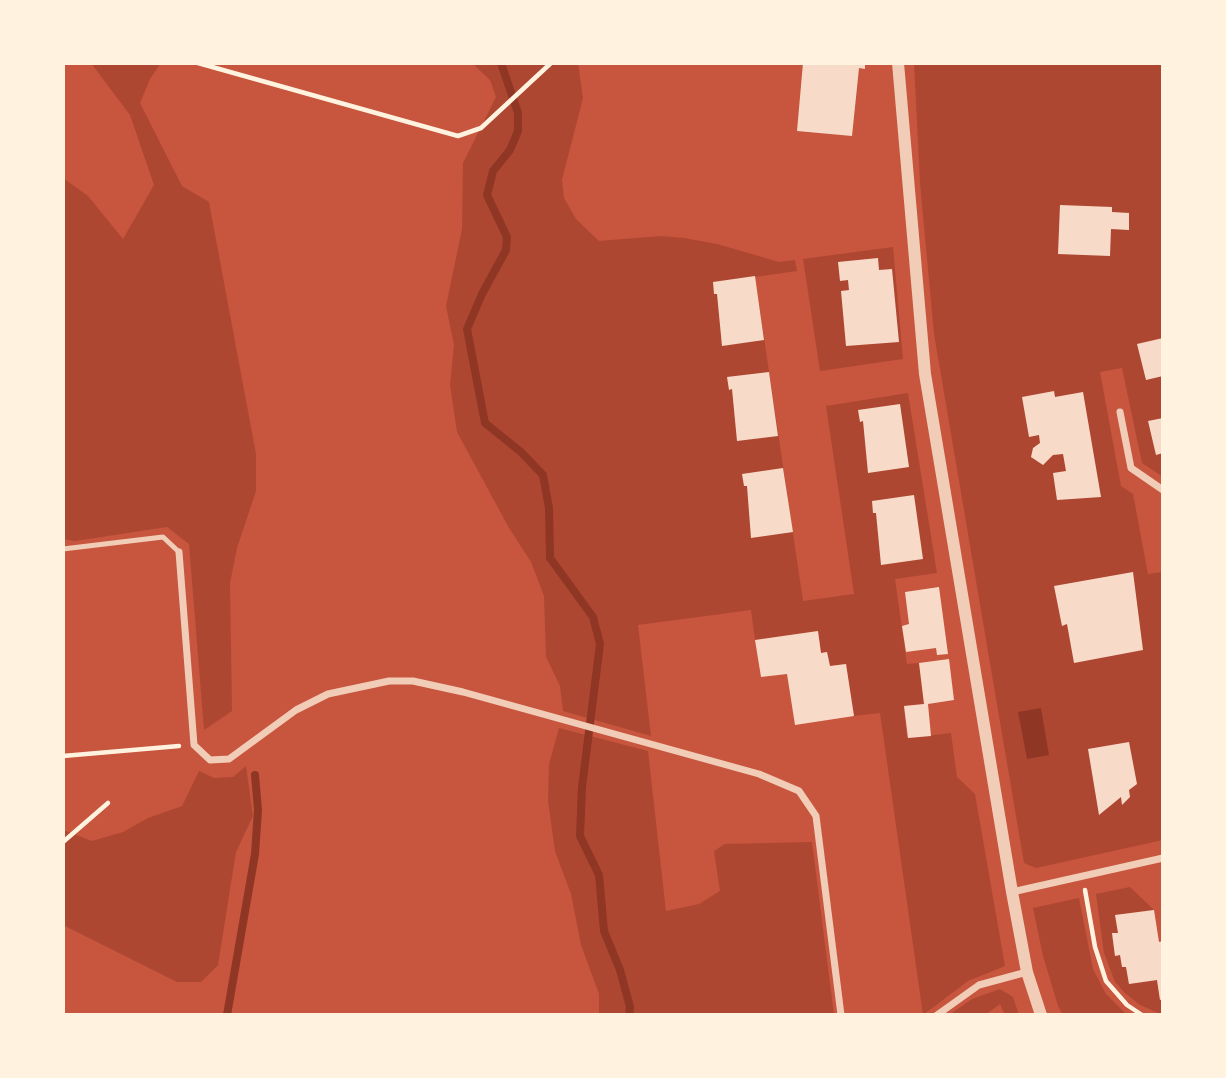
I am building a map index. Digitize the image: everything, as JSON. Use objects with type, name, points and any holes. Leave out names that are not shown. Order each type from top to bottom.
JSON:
[{"type":"street","points":[[898,63],[922,350],[1012,892],[1027,972],[1041,1015]]},
{"type":"street","points":[[1120,412],[1131,468],[1163,490]]},
{"type":"street","points":[[179,552],[194,745],[211,760],[229,760],[312,700],[346,689],[389,681],[435,685],[778,780],[793,787],[806,799],[816,816],[841,1015]]},
{"type":"street","points":[[1012,892],[1163,858]]},
{"type":"street","points":[[937,1015],[979,985],[1027,972]]},
{"type":"lane","points":[[63,549],[163,537],[179,552]]},
{"type":"path","points":[[198,63],[441,133],[470,134],[502,112],[551,63]]},
{"type":"path","points":[[63,756],[194,745]]},
{"type":"path","points":[[63,842],[108,803]]},
{"type":"path","points":[[1083,876],[1095,947],[1106,981],[1127,1005],[1142,1015]]},
{"type":"shaded area","points":[[91,63],[161,63],[150,79],[140,103],[182,186],[209,202],[256,454],[256,491],[237,548],[230,583],[232,711],[204,730],[189,544],[167,527],[75,541],[63,539],[63,178],[88,196],[123,239],[154,185],[130,115]]},
{"type":"shaded area","points":[[472,63],[578,63],[583,98],[562,180],[564,198],[576,219],[599,241],[661,236],[684,238],[717,244],[779,262],[795,260],[797,271],[755,277],[803,601],[854,594],[826,406],[908,393],[937,573],[895,579],[907,664],[919,663],[924,704],[904,706],[907,738],[951,733],[957,777],[975,794],[1005,966],[968,981],[923,1015],[880,713],[854,716],[846,664],[830,666],[827,652],[821,653],[818,631],[755,640],[751,610],[638,625],[651,736],[563,711],[560,686],[546,657],[544,596],[531,562],[509,528],[457,432],[450,385],[454,345],[446,306],[462,229],[463,163],[496,97],[490,80]]},
{"type":"shaded area","points":[[914,63],[1163,63],[1163,477],[1142,463],[1122,368],[1100,372],[1121,486],[1133,494],[1148,574],[1163,572],[1163,840],[1036,868],[1024,863],[934,334],[920,183]]},
{"type":"shaded area","points":[[893,247],[903,359],[820,371],[803,259]]},
{"type":"shaded area","points":[[1041,708],[1049,755],[1027,759],[1018,712]]},
{"type":"shaded area","points":[[559,728],[648,751],[666,911],[699,904],[720,891],[714,851],[725,844],[812,842],[834,1015],[599,1015],[599,994],[581,945],[571,894],[555,851],[548,801],[549,764]]},
{"type":"shaded area","points":[[246,766],[253,816],[236,852],[218,965],[201,982],[177,982],[63,925],[63,830],[92,841],[123,832],[148,818],[182,806],[199,771],[214,778],[233,777]]},
{"type":"shaded area","points":[[1130,887],[1154,910],[1116,915],[1118,933],[1112,934],[1115,956],[1120,955],[1126,967],[1129,984],[1157,980],[1160,999],[1163,999],[1163,1015],[1140,1005],[1125,993],[1115,982],[1104,953],[1096,894]]},
{"type":"shaded area","points":[[1079,898],[1093,969],[1106,994],[1127,1015],[1063,1015],[1058,1006],[1043,956],[1033,908]]},
{"type":"shaded area","points":[[1000,989],[1013,997],[1019,1015],[1005,1015],[1000,1004],[985,1015],[949,1015],[972,999]]},
{"type":"building","points":[[803,63],[865,63],[865,69],[859,68],[852,136],[797,131]]},
{"type":"building","points":[[1060,205],[1112,207],[1112,212],[1129,213],[1129,230],[1111,229],[1110,256],[1058,254]]},
{"type":"building","points":[[878,258],[879,270],[892,269],[899,342],[846,346],[841,291],[849,290],[848,280],[840,281],[838,262]]},
{"type":"building","points":[[755,276],[764,340],[722,346],[717,294],[714,294],[713,282]]},
{"type":"building","points":[[1163,338],[1163,376],[1146,380],[1137,344]]},
{"type":"building","points":[[769,372],[778,436],[737,441],[732,389],[729,390],[727,377]]},
{"type":"building","points":[[1054,391],[1055,397],[1083,392],[1101,497],[1057,500],[1053,473],[1066,471],[1063,454],[1053,455],[1043,465],[1031,457],[1033,448],[1040,443],[1039,435],[1029,437],[1022,397]]},
{"type":"building","points":[[900,404],[909,467],[868,473],[863,421],[860,422],[858,410]]},
{"type":"building","points":[[1163,418],[1163,453],[1156,455],[1148,421]]},
{"type":"building","points":[[783,468],[793,532],[751,538],[747,486],[744,486],[742,474]]},
{"type":"building","points":[[914,495],[923,559],[881,565],[876,513],[873,513],[872,501]]},
{"type":"building","points":[[1133,572],[1143,650],[1074,663],[1067,624],[1062,626],[1054,586]]},
{"type":"building","points":[[939,587],[948,654],[937,655],[936,648],[906,652],[902,626],[909,624],[905,592]]},
{"type":"building","points":[[818,631],[821,653],[827,652],[830,666],[846,664],[854,716],[795,725],[787,674],[761,677],[755,640]]},
{"type":"building","points":[[949,659],[954,700],[928,704],[931,736],[908,738],[904,706],[924,704],[919,663]]},
{"type":"building","points":[[1129,742],[1137,784],[1129,790],[1130,797],[1122,805],[1121,797],[1099,815],[1088,749]]},
{"type":"building","points":[[1154,910],[1159,942],[1163,941],[1163,999],[1160,1000],[1157,980],[1129,984],[1126,967],[1122,967],[1120,955],[1115,956],[1112,933],[1118,933],[1115,915]]},
{"type":"waterway","points":[[501,63],[518,113],[518,131],[510,150],[493,171],[487,195],[507,237],[506,250],[467,329],[485,423],[521,452],[543,475],[549,508],[550,558],[593,617],[600,644],[582,787],[580,836],[599,875],[604,931],[620,970],[630,1007],[629,1015]]},
{"type":"waterway","points":[[227,1015],[255,854],[258,810],[255,775]]}]
